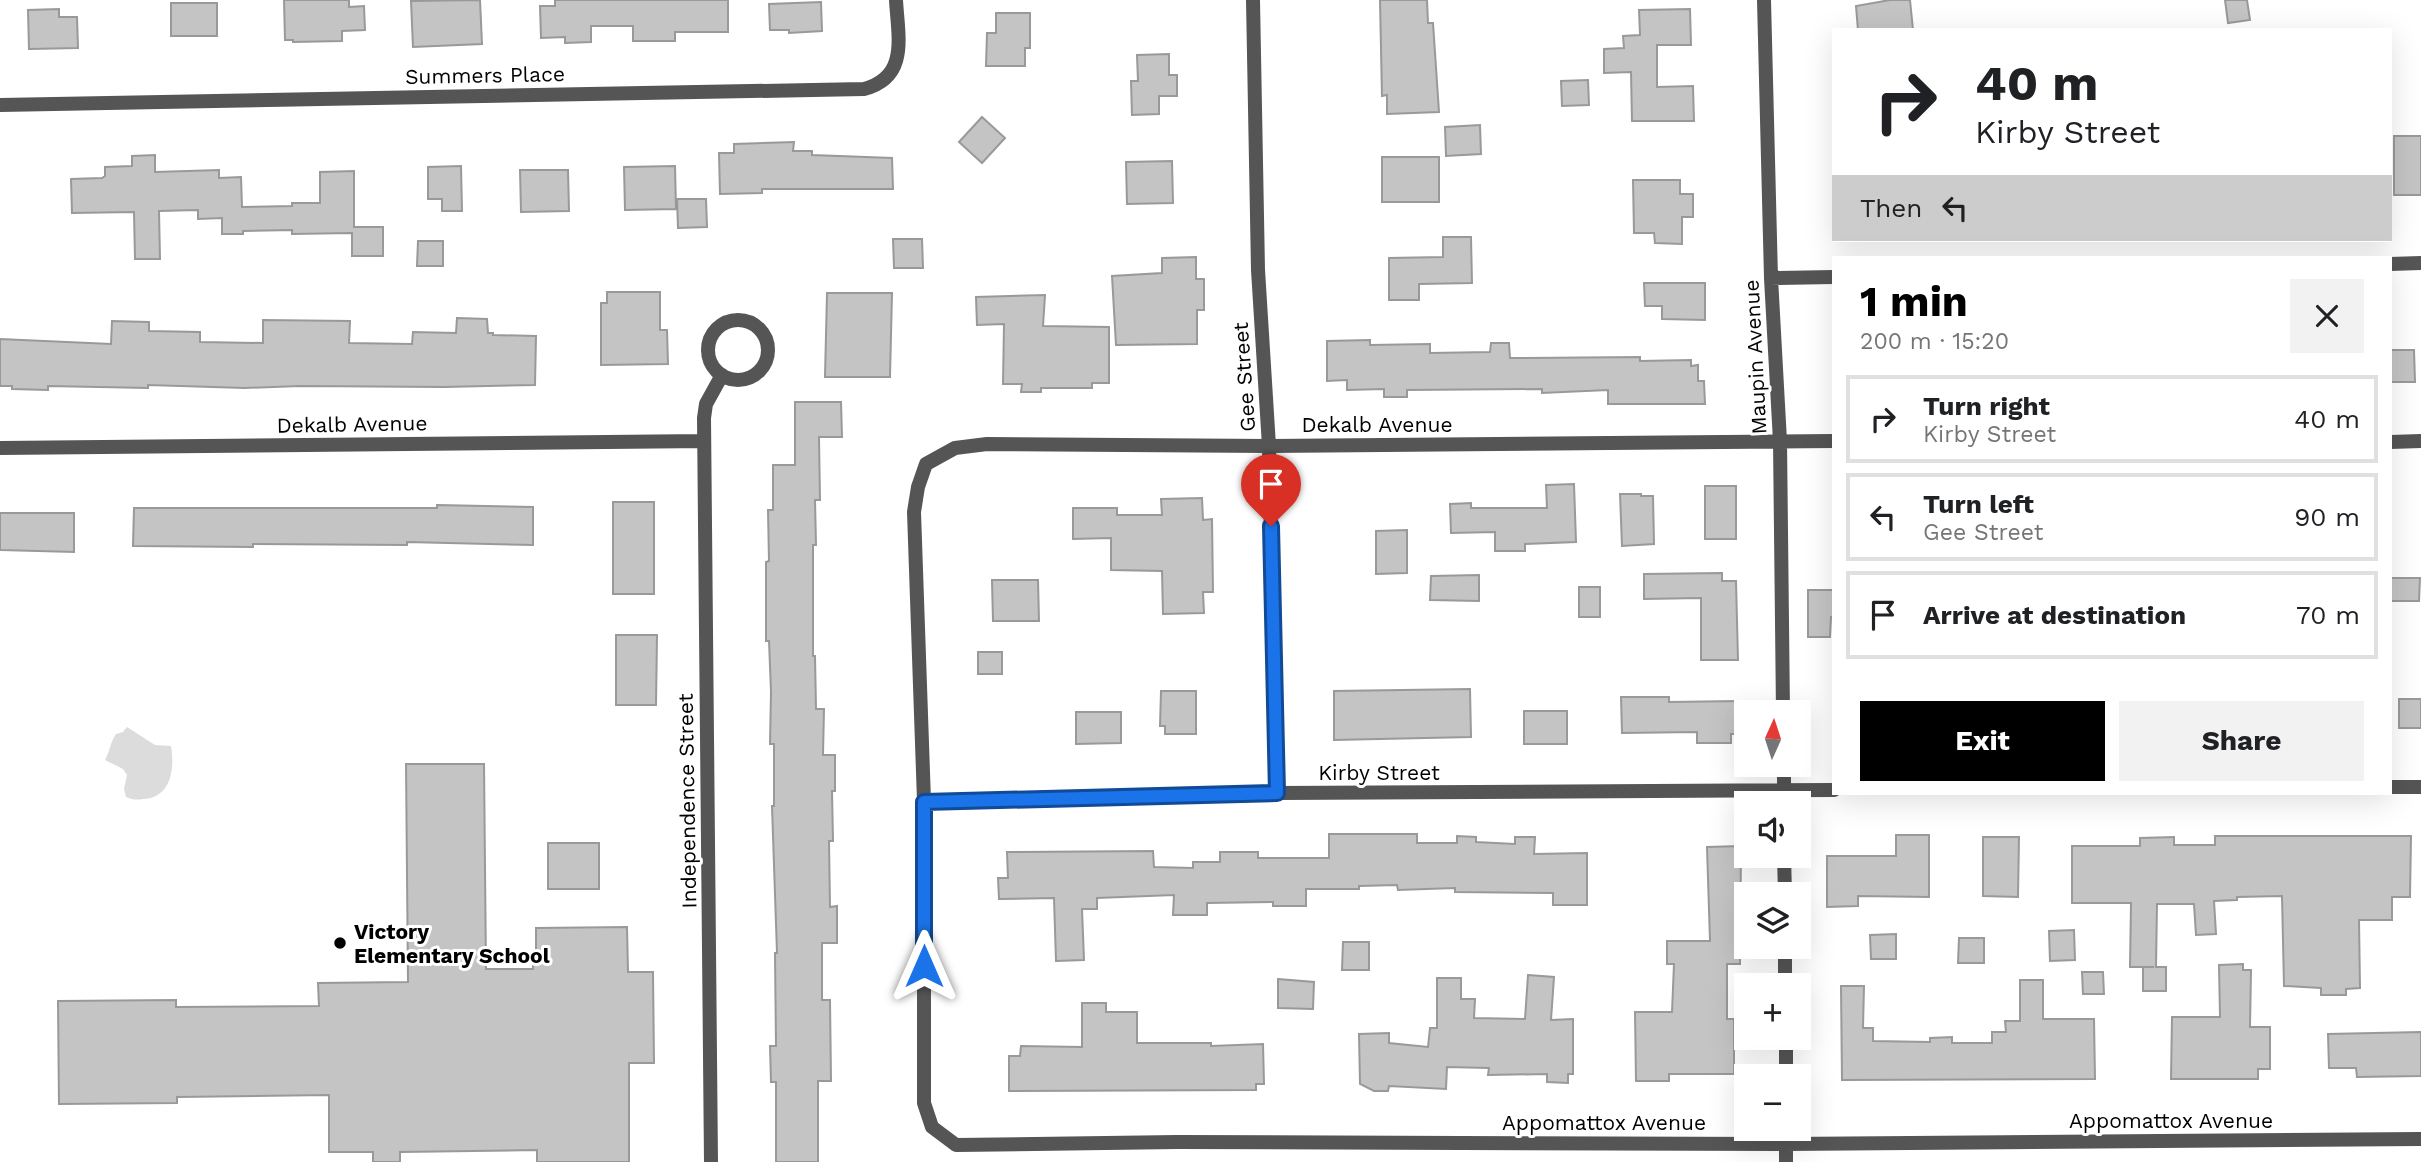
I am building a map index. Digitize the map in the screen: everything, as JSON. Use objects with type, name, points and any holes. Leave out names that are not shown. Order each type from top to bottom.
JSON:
[{"type":"street","name":"Summers Place","points":[[0,105],[864,89],[878,85],[896,66],[897,0]]},
{"type":"street","name":"Gee Street","points":[[1253,0],[1258,270],[1269,446],[1277,793]]},
{"type":"street","name":"Maupin Avenue","points":[[1765,0],[1771,278],[1780,441],[1783,700]]},
{"type":"street","points":[[2392,264],[2421,263]]},
{"type":"street","points":[[1771,278],[1832,277]]},
{"type":"street","points":[[733,320],[753,324],[766,341],[765,361],[760,370],[742,379],[731,379],[722,375],[709,359],[710,339],[715,330],[733,320]]},
{"type":"street","name":"Independence Street","points":[[711,1162],[704,440],[706,404],[722,375]]},
{"type":"street","name":"Dekalb Avenue","points":[[0,448],[704,440]]},
{"type":"street","name":"Dekalb Avenue","points":[[924,802],[914,512],[918,486],[926,464],[954,448],[987,444],[1269,446],[1832,441]]},
{"type":"street","points":[[2392,442],[2421,442]]},
{"type":"street","points":[[2392,787],[2421,787]]},
{"type":"street","name":"Kirby Street","points":[[1811,793],[1832,790]]},
{"type":"street","name":"Kirby Street","points":[[924,802],[1277,793],[1734,797]]},
{"type":"street","name":"Appomattox Avenue","points":[[924,802],[924,1103],[932,1127],[956,1145],[1734,1137]]},
{"type":"street","name":"Appomattox Avenue","points":[[1811,1136],[2421,1139]]},
{"type":"street","points":[[1786,1141],[1786,1162]]},
{"type":"shaded area","points":[[127,727],[155,745],[171,746],[171,773],[160,794],[137,800],[126,797],[124,789],[127,775],[123,769],[105,760],[116,734]]},
{"type":"building","points":[[284,0],[349,0],[349,7],[364,6],[365,30],[342,31],[342,41],[285,40]]},
{"type":"building","points":[[480,0],[482,44],[413,47],[411,1]]},
{"type":"building","points":[[555,0],[728,0],[728,32],[675,32],[675,41],[633,41],[633,26],[591,26],[591,42],[565,43],[565,37],[541,38],[540,6],[555,6]]},
{"type":"building","points":[[1380,0],[1427,0],[1428,23],[1433,23],[1439,112],[1387,114],[1387,95],[1382,96]]},
{"type":"building","points":[[1890,0],[1910,0],[1913,28],[1858,28],[1856,6]]},
{"type":"building","points":[[2225,0],[2247,0],[2250,20],[2228,23]]},
{"type":"building","points":[[821,2],[822,31],[789,33],[789,30],[770,30],[769,4]]},
{"type":"building","points":[[171,3],[217,3],[217,36],[171,36]]},
{"type":"building","points":[[59,9],[59,17],[77,17],[78,48],[29,49],[28,10]]},
{"type":"building","points":[[1690,9],[1691,45],[1657,45],[1657,87],[1693,86],[1694,121],[1632,121],[1631,72],[1604,73],[1604,49],[1624,48],[1623,36],[1640,35],[1639,10]]},
{"type":"building","points":[[996,13],[1030,13],[1030,48],[1025,48],[1025,66],[986,66],[987,33],[996,33]]},
{"type":"building","points":[[1169,54],[1169,75],[1177,75],[1177,96],[1159,96],[1159,114],[1132,115],[1131,81],[1138,81],[1137,55]]},
{"type":"building","points":[[1588,80],[1589,105],[1562,106],[1561,81]]},
{"type":"building","points":[[982,117],[1005,138],[982,163],[959,142]]},
{"type":"building","points":[[1480,125],[1481,154],[1446,156],[1445,127]]},
{"type":"building","points":[[2394,136],[2421,136],[2421,195],[2394,195]]},
{"type":"building","points":[[794,142],[793,151],[812,151],[812,155],[892,158],[893,189],[762,189],[762,193],[720,194],[719,153],[734,153],[734,144]]},
{"type":"building","points":[[155,155],[155,172],[219,170],[219,178],[241,177],[242,207],[320,203],[320,172],[354,171],[354,227],[383,227],[383,256],[352,256],[352,233],[292,234],[292,230],[222,234],[222,218],[198,219],[198,210],[159,211],[160,259],[135,259],[134,212],[72,213],[71,179],[102,178],[105,176],[105,167],[132,166],[132,156]]},
{"type":"building","points":[[1382,157],[1439,157],[1439,202],[1382,202]]},
{"type":"building","points":[[1172,161],[1173,203],[1127,204],[1126,162]]},
{"type":"building","points":[[461,166],[462,211],[442,211],[442,199],[428,199],[428,167]]},
{"type":"building","points":[[675,166],[676,209],[625,210],[624,167]]},
{"type":"building","points":[[520,170],[568,170],[569,211],[521,212]]},
{"type":"building","points":[[1633,180],[1680,180],[1680,194],[1693,194],[1693,217],[1682,217],[1682,244],[1655,243],[1654,233],[1634,233]]},
{"type":"building","points":[[677,199],[706,199],[707,227],[678,228]]},
{"type":"building","points":[[1443,237],[1471,237],[1472,283],[1419,284],[1419,300],[1389,300],[1389,258],[1443,257]]},
{"type":"building","points":[[893,239],[922,239],[923,268],[894,268]]},
{"type":"building","points":[[418,241],[443,241],[443,266],[417,266]]},
{"type":"building","points":[[1196,257],[1196,279],[1204,279],[1204,310],[1197,310],[1197,344],[1116,345],[1112,276],[1162,273],[1162,258]]},
{"type":"building","points":[[1644,283],[1705,283],[1705,320],[1662,319],[1662,306],[1645,306]]},
{"type":"building","points":[[607,292],[660,292],[660,330],[667,330],[668,364],[601,365],[601,303],[607,303]]},
{"type":"building","points":[[827,293],[892,293],[890,377],[825,377]]},
{"type":"building","points":[[1045,295],[1043,326],[1109,327],[1109,383],[1092,383],[1092,388],[1041,388],[1041,392],[1021,392],[1022,384],[1003,384],[1004,324],[977,325],[976,297]]},
{"type":"building","points":[[457,318],[487,319],[488,333],[493,335],[536,336],[535,385],[245,388],[48,386],[48,390],[0,386],[0,339],[111,344],[112,321],[149,322],[149,331],[200,332],[200,342],[263,343],[263,320],[350,321],[349,343],[412,344],[413,332],[456,333]]},
{"type":"building","points":[[1370,340],[1370,345],[1430,344],[1430,353],[1490,352],[1491,343],[1509,343],[1510,358],[1640,357],[1640,361],[1691,360],[1691,366],[1698,365],[1698,381],[1704,381],[1705,404],[1608,404],[1608,390],[1542,393],[1542,389],[1407,390],[1407,397],[1384,397],[1384,389],[1347,390],[1347,380],[1327,381],[1327,341]]},
{"type":"building","points":[[2392,350],[2414,350],[2415,382],[2392,382]]},
{"type":"building","points":[[795,402],[841,402],[842,437],[819,437],[820,500],[815,500],[816,545],[813,545],[816,709],[824,709],[823,755],[835,755],[835,791],[832,791],[833,841],[829,841],[830,907],[837,906],[837,943],[822,943],[822,1000],[830,1000],[831,1081],[818,1081],[818,1162],[776,1162],[776,1082],[771,1082],[770,1046],[776,1046],[777,953],[772,806],[774,744],[770,744],[771,692],[769,641],[766,641],[766,562],[769,561],[768,510],[773,510],[773,465],[795,465]]},
{"type":"building","points":[[1574,484],[1576,542],[1525,544],[1525,551],[1495,551],[1495,532],[1451,533],[1450,504],[1471,503],[1471,508],[1547,508],[1546,485]]},
{"type":"building","points":[[1705,486],[1736,486],[1736,539],[1705,539]]},
{"type":"building","points":[[1620,494],[1653,496],[1654,544],[1622,546]]},
{"type":"building","points":[[1202,498],[1203,520],[1212,519],[1213,592],[1203,592],[1204,613],[1163,614],[1162,571],[1111,570],[1111,538],[1073,539],[1073,508],[1117,508],[1117,515],[1162,515],[1161,499]]},
{"type":"building","points":[[613,502],[654,502],[654,594],[613,594]]},
{"type":"building","points":[[437,505],[533,507],[533,545],[407,542],[407,545],[133,546],[134,508],[437,508]]},
{"type":"building","points":[[0,513],[74,513],[74,552],[0,550]]},
{"type":"building","points":[[1407,530],[1407,573],[1376,574],[1376,531]]},
{"type":"building","points":[[1722,573],[1722,581],[1736,581],[1738,660],[1701,660],[1701,598],[1644,599],[1644,574]]},
{"type":"building","points":[[1479,575],[1479,601],[1430,600],[1431,576]]},
{"type":"building","points":[[2392,578],[2420,578],[2419,601],[2392,601]]},
{"type":"building","points":[[992,580],[1038,580],[1039,621],[993,621]]},
{"type":"building","points":[[1579,587],[1600,587],[1600,617],[1579,617]]},
{"type":"building","points":[[1808,590],[1832,590],[1830,637],[1808,637]]},
{"type":"building","points":[[616,635],[657,635],[656,705],[616,705]]},
{"type":"building","points":[[978,652],[1002,652],[1002,674],[978,674]]},
{"type":"building","points":[[1470,689],[1471,737],[1334,740],[1334,691]]},
{"type":"building","points":[[1161,691],[1196,691],[1196,734],[1165,734],[1165,726],[1160,726]]},
{"type":"building","points":[[1621,697],[1669,697],[1669,702],[1734,701],[1734,734],[1731,734],[1731,743],[1697,743],[1697,732],[1622,733]]},
{"type":"building","points":[[2399,699],[2421,699],[2421,728],[2399,728]]},
{"type":"building","points":[[1524,711],[1567,711],[1567,744],[1524,744]]},
{"type":"building","points":[[1076,712],[1121,712],[1121,743],[1076,744]]},
{"type":"building","points":[[406,764],[484,764],[486,969],[533,969],[536,964],[536,928],[627,927],[628,972],[653,972],[654,1063],[629,1063],[629,1162],[537,1162],[537,1150],[400,1152],[400,1162],[373,1162],[373,1152],[329,1152],[329,1095],[177,1097],[177,1103],[59,1104],[58,1001],[176,1000],[176,1007],[319,1006],[318,983],[408,982]]},
{"type":"building","points":[[1329,834],[1417,834],[1417,843],[1457,843],[1457,836],[1476,837],[1476,842],[1515,844],[1515,837],[1535,837],[1534,854],[1587,853],[1587,905],[1553,905],[1553,893],[1455,892],[1455,888],[1398,890],[1397,885],[1359,886],[1359,889],[1306,889],[1306,906],[1273,906],[1273,902],[1207,903],[1207,915],[1173,915],[1174,895],[1097,898],[1097,909],[1082,909],[1084,960],[1056,961],[1054,898],[999,899],[998,878],[1008,878],[1007,852],[1153,851],[1154,867],[1193,868],[1193,862],[1220,862],[1220,852],[1258,852],[1258,858],[1329,858]]},
{"type":"building","points":[[1896,835],[1929,835],[1929,897],[1858,896],[1858,906],[1827,907],[1827,856],[1896,856]]},
{"type":"building","points":[[2215,836],[2411,836],[2410,897],[2392,897],[2392,920],[2359,920],[2360,988],[2346,989],[2346,995],[2321,995],[2321,988],[2284,986],[2282,896],[2237,897],[2237,900],[2214,901],[2216,934],[2196,935],[2194,904],[2157,904],[2156,967],[2166,967],[2166,991],[2143,991],[2143,967],[2130,967],[2131,903],[2072,903],[2072,846],[2140,846],[2140,838],[2174,837],[2174,845],[2215,845]]},
{"type":"building","points":[[1983,837],[2019,837],[2018,897],[1983,896]]},
{"type":"building","points":[[548,843],[599,843],[599,889],[548,889]]},
{"type":"building","points":[[1734,846],[1734,868],[1741,868],[1741,882],[1734,882],[1734,959],[1740,959],[1740,964],[1727,964],[1727,1019],[1734,1019],[1734,1074],[1669,1074],[1669,1081],[1636,1081],[1635,1012],[1672,1012],[1674,964],[1667,964],[1667,941],[1710,941],[1707,847]]},
{"type":"building","points":[[2074,930],[2075,960],[2050,961],[2049,931]]},
{"type":"building","points":[[1896,934],[1896,959],[1871,959],[1870,935]]},
{"type":"building","points":[[1959,938],[1984,938],[1984,963],[1958,963]]},
{"type":"building","points":[[1343,942],[1369,942],[1369,970],[1342,970]]},
{"type":"building","points":[[2243,964],[2243,970],[2251,970],[2250,1027],[2270,1027],[2270,1069],[2258,1069],[2258,1079],[2171,1079],[2172,1017],[2220,1017],[2219,965]]},
{"type":"building","points":[[2082,972],[2103,972],[2104,994],[2083,994]]},
{"type":"building","points":[[1528,975],[1554,977],[1551,1020],[1573,1019],[1573,1074],[1568,1074],[1568,1083],[1547,1082],[1547,1074],[1488,1075],[1489,1068],[1447,1067],[1446,1089],[1389,1086],[1388,1091],[1374,1091],[1360,1084],[1359,1034],[1389,1033],[1389,1043],[1428,1047],[1430,1028],[1437,1028],[1437,978],[1461,978],[1461,999],[1475,999],[1474,1018],[1525,1019]]},
{"type":"building","points":[[1278,979],[1314,982],[1313,1009],[1278,1008]]},
{"type":"building","points":[[2020,980],[2043,980],[2043,1019],[2094,1019],[2095,1079],[1842,1080],[1841,986],[1864,986],[1863,1028],[1873,1028],[1873,1041],[1930,1042],[1930,1038],[1952,1037],[1952,1043],[1992,1043],[1992,1032],[2006,1032],[2005,1021],[2020,1021]]},
{"type":"building","points":[[1082,1003],[1106,1003],[1106,1012],[1137,1012],[1137,1043],[1211,1043],[1211,1046],[1263,1044],[1264,1084],[1256,1084],[1256,1090],[1009,1091],[1009,1056],[1020,1056],[1021,1046],[1082,1047]]},
{"type":"building","points":[[2421,1032],[2421,1076],[2357,1077],[2356,1068],[2329,1068],[2328,1034]]},
{"type":"place","name":"Victory Elementary School","points":[[340,943]]},
{"type":"route","points":[[924,966],[924,802],[1277,793],[1271,526]]}]
